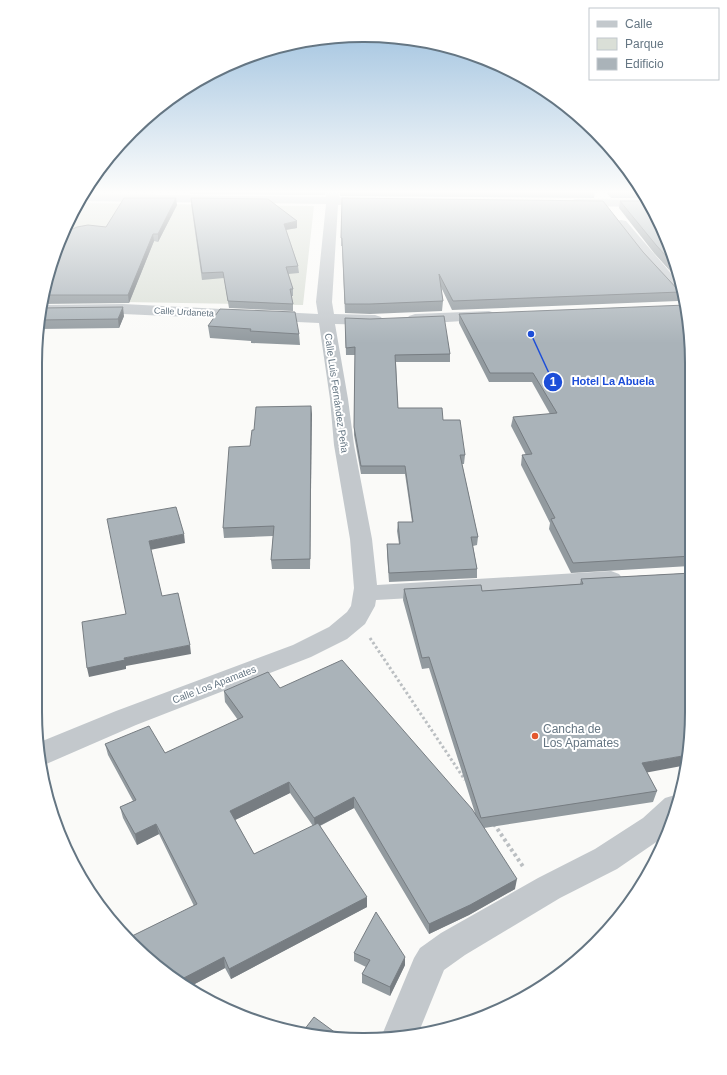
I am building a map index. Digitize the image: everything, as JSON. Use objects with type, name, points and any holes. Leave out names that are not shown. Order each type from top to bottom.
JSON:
[{"type":"street","name":"Calle Luis Fernández Peña","points":[[329,242],[324,302],[339,399],[344,445],[361,539],[365,593]]},
{"type":"street","points":[[636,242],[676,288]]},
{"type":"street","name":"Calle Urdaneta","points":[[47,310],[124,309],[326,319],[397,319],[503,315]]},
{"type":"street","points":[[365,593],[634,578]]},
{"type":"street","name":"Calle Los Apamates","points":[[45,753],[126,718],[302,651],[338,633],[356,618],[363,606],[365,593]]},
{"type":"street","points":[[402,1030],[426,970],[432,959],[453,944],[541,893],[606,859],[654,827],[669,813]]},
{"type":"path","points":[[356,618],[468,785]]},
{"type":"path","points":[[490,817],[541,893]]},
{"type":"green space","points":[[65,242],[310,242],[303,305],[124,302],[50,292]]},
{"type":"building","points":[[65,242],[150,242],[128,295],[49,295]]},
{"type":"building","points":[[197,242],[290,242],[298,266],[286,267],[293,289],[290,289],[293,304],[228,301],[223,272],[202,273]]},
{"type":"building","points":[[342,242],[635,242],[676,287],[677,292],[453,301],[439,274],[443,301],[345,304]]},
{"type":"building","points":[[654,242],[662,242],[667,257]]},
{"type":"building","points":[[680,305],[685,364],[685,556],[573,563],[551,519],[555,518],[522,455],[532,454],[513,417],[557,413],[533,373],[490,373],[459,314]]},
{"type":"building","points":[[123,307],[118,319],[45,320],[47,308]]},
{"type":"building","points":[[220,309],[295,312],[299,334],[250,331],[251,329],[208,326]]},
{"type":"building","points":[[444,316],[450,354],[395,355],[398,408],[442,408],[443,420],[460,420],[465,455],[460,455],[478,537],[471,537],[477,569],[389,573],[387,544],[400,544],[398,522],[413,522],[405,466],[361,466],[354,427],[355,347],[346,348],[345,318],[370,319]]},
{"type":"building","points":[[311,406],[310,559],[271,560],[274,526],[223,528],[229,447],[250,446],[252,430],[254,430],[256,407]]},
{"type":"building","points":[[176,507],[184,534],[149,541],[162,596],[178,593],[190,645],[124,658],[125,660],[87,668],[82,622],[126,614],[107,519]]},
{"type":"building","points":[[685,573],[685,712],[682,756],[642,763],[657,791],[481,818],[429,657],[422,658],[404,589],[481,585],[482,591],[583,584],[581,579]]},
{"type":"building","points":[[342,660],[472,809],[517,879],[470,905],[429,924],[354,797],[314,818],[289,782],[230,811],[254,854],[318,823],[367,897],[229,969],[224,957],[184,978],[168,967],[133,936],[197,904],[156,824],[135,834],[120,807],[136,800],[105,744],[149,726],[165,753],[243,717],[224,691],[268,672],[280,688]]},
{"type":"building","points":[[376,912],[405,957],[390,987],[362,974],[370,960],[354,953]]},
{"type":"building","points":[[314,1017],[333,1031],[322,1030],[306,1028]]},
{"type":"place","name":"Hotel La Abuela","points":[[531,334]]},
{"type":"place","name":"Cancha de Los Apamates","points":[[535,736]]}]
